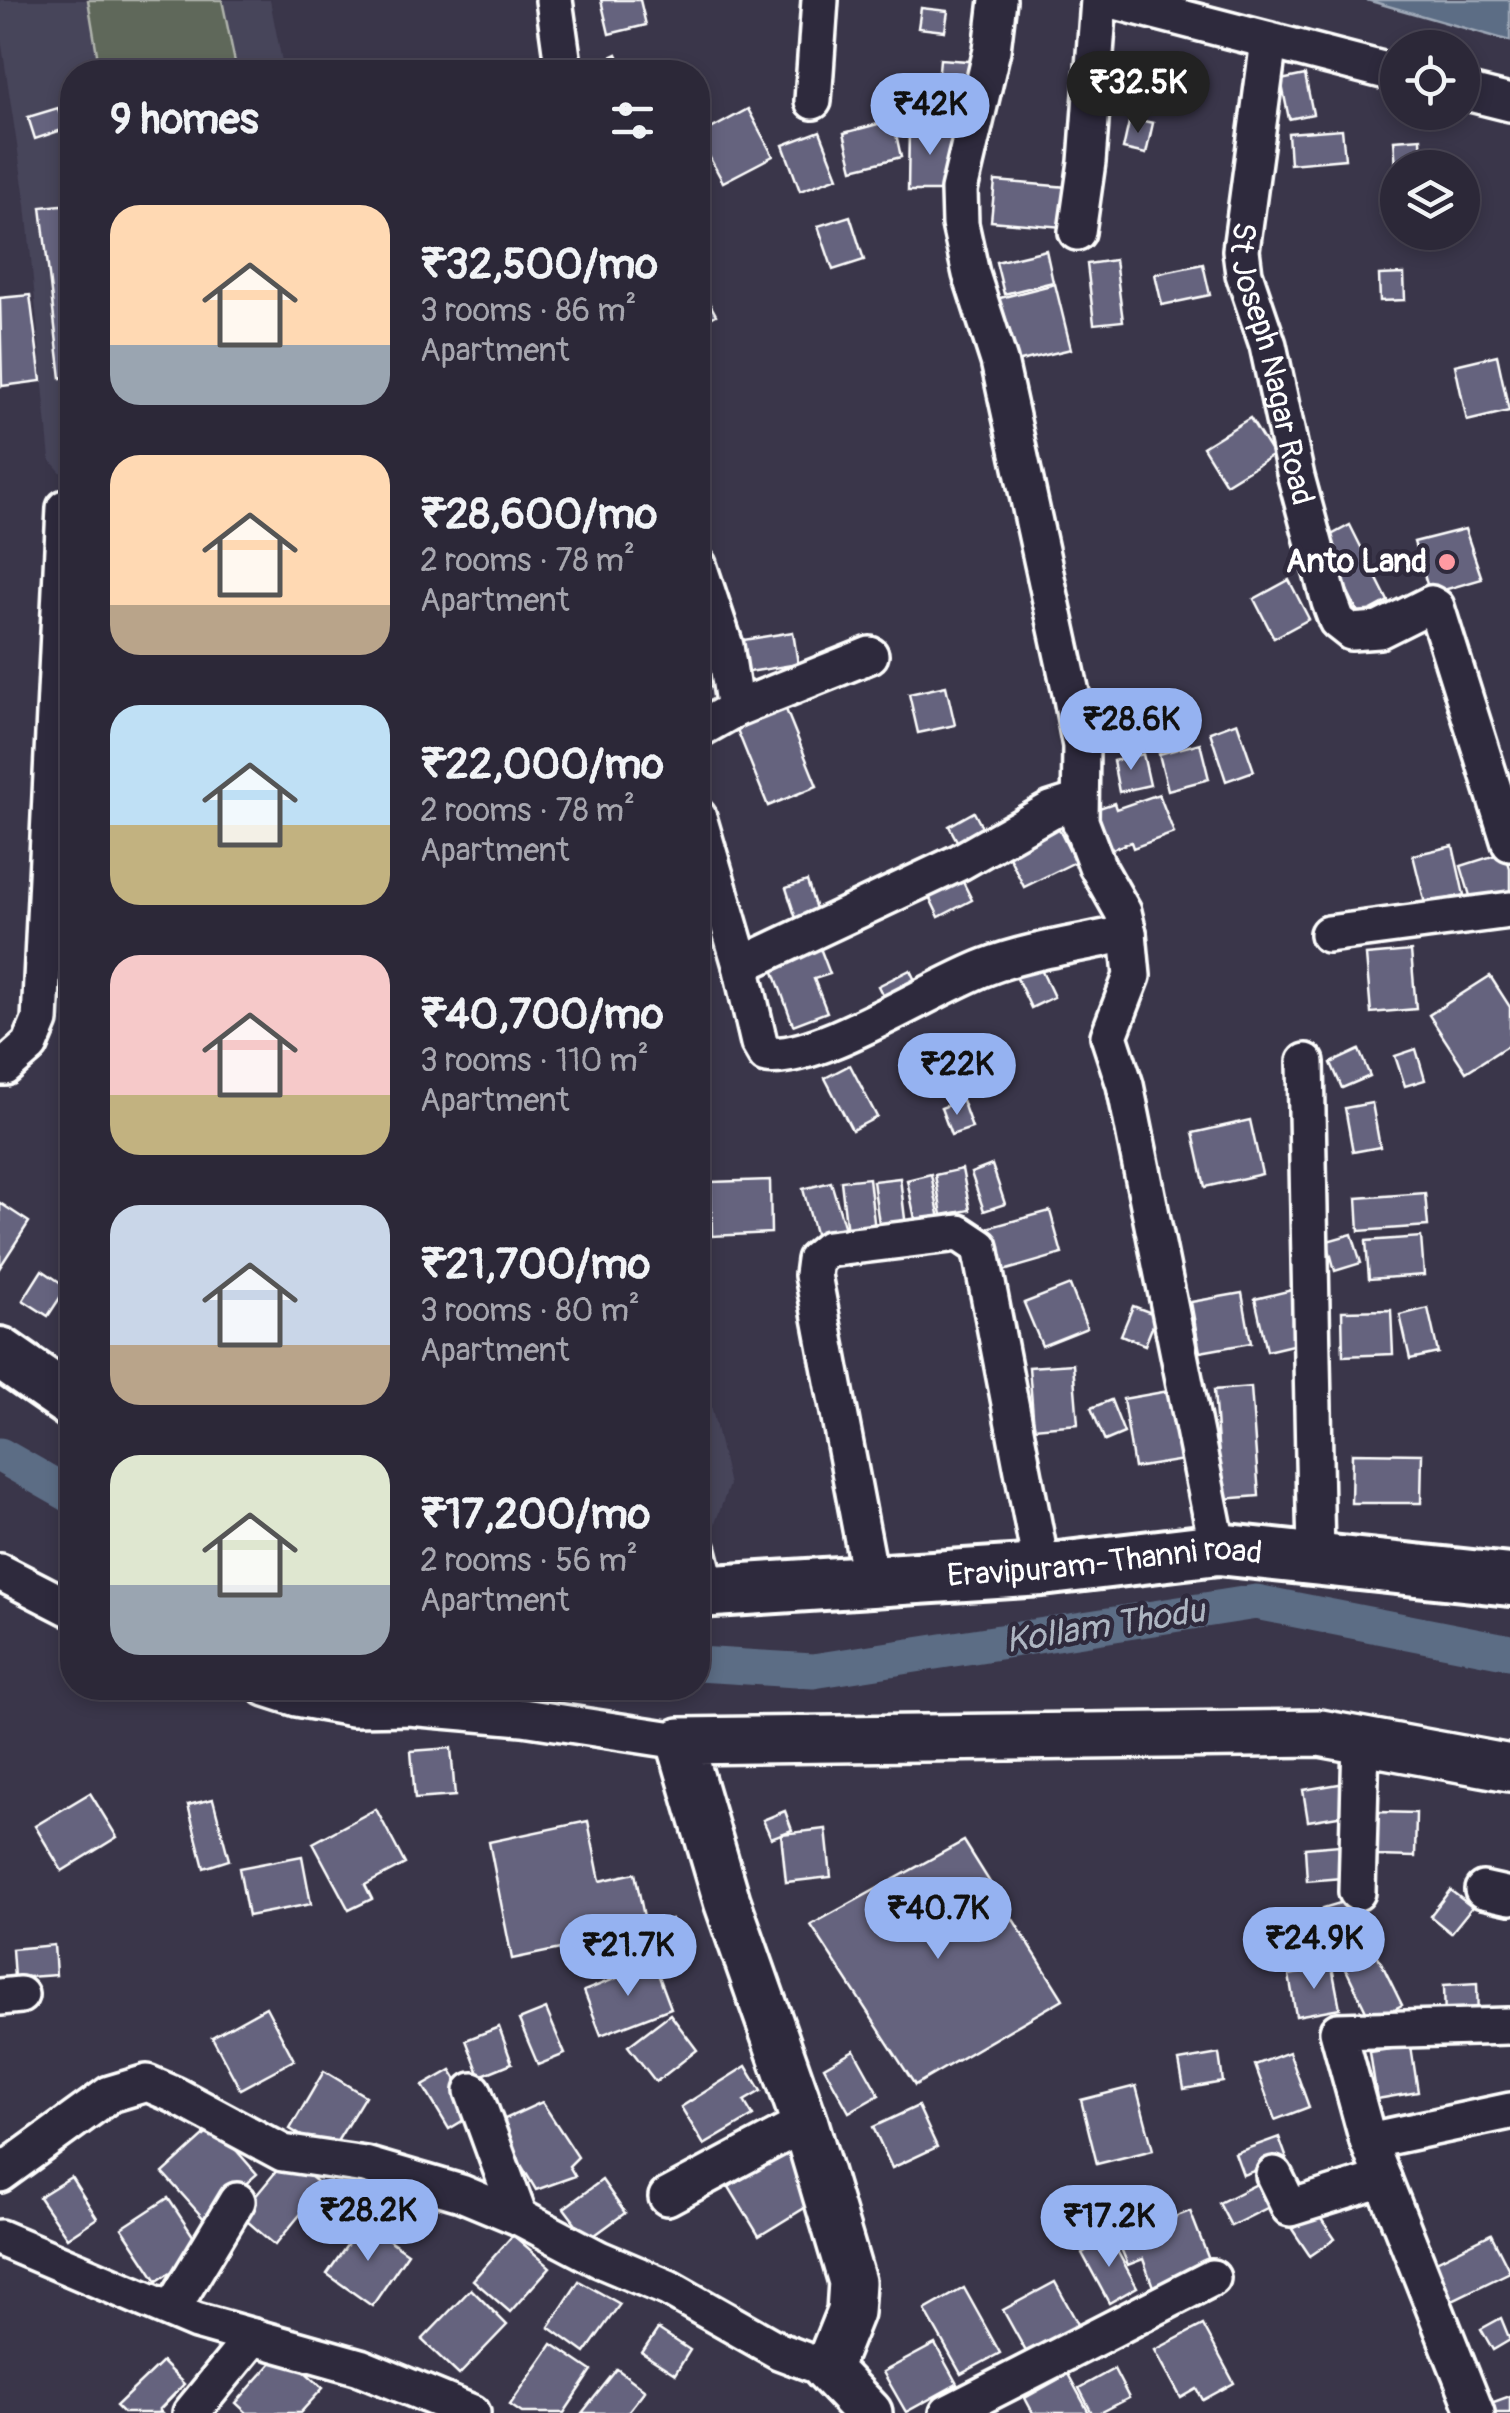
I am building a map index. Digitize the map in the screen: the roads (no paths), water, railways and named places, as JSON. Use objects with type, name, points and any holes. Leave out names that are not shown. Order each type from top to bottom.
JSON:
[{"type":"main road","points":[[0,1353],[60,1396]]},
{"type":"main road","name":"Eravipuram-Thanni road","points":[[710,1579],[871,1582],[1042,1570],[1218,1549],[1510,1580]]},
{"type":"street","points":[[554,0],[562,60]]},
{"type":"street","points":[[812,102],[820,0]]},
{"type":"street","points":[[998,0],[992,50],[959,190],[960,224],[971,274],[999,361],[1049,583],[1082,746],[1079,801],[1084,832],[1123,912],[1128,932],[1132,976],[1110,1036],[1125,1085],[1218,1549]]},
{"type":"street","points":[[1077,232],[1087,162],[1099,0]]},
{"type":"street","points":[[1112,0],[1380,69]]},
{"type":"street","name":"St Joseph Nagar Road","points":[[1268,41],[1241,250],[1330,602],[1337,621],[1350,632],[1379,630],[1432,604],[1436,606],[1510,843]]},
{"type":"street","points":[[1480,96],[1510,103]]},
{"type":"street","points":[[710,602],[725,646],[734,708]]},
{"type":"street","points":[[710,723],[734,708],[870,655]]},
{"type":"street","points":[[0,1067],[30,1045],[40,1021],[60,758]]},
{"type":"street","points":[[742,965],[960,862],[1037,817],[1079,801]]},
{"type":"street","points":[[710,857],[742,965],[759,1043],[766,1055],[780,1057],[825,1043],[987,966],[1128,932]]},
{"type":"street","points":[[1328,934],[1510,910]]},
{"type":"street","points":[[1306,1062],[1316,1558]]},
{"type":"street","points":[[871,1582],[813,1275],[815,1260],[828,1249],[959,1233],[980,1247],[1042,1570]]},
{"type":"street","points":[[0,1572],[60,1603]]},
{"type":"street","points":[[309,1700],[352,1708],[408,1707],[523,1718],[680,1741],[1320,1734],[1510,1768]]},
{"type":"street","points":[[680,1741],[727,1901],[806,2123],[852,2282],[850,2312],[827,2368]]},
{"type":"street","points":[[1357,1892],[1362,1741]]},
{"type":"street","points":[[1476,2413],[1368,2141],[1338,2031],[1508,2026]]},
{"type":"street","points":[[0,2174],[110,2094],[147,2083],[283,2152],[365,2165],[462,2193],[519,2216],[598,2259],[668,2288],[779,2350],[827,2368],[869,2413]]},
{"type":"street","points":[[473,2091],[519,2216]]},
{"type":"street","points":[[1368,2141],[1510,2112]]},
{"type":"street","points":[[667,2197],[806,2123]]},
{"type":"street","points":[[1274,2176],[1290,2208],[1383,2179]]},
{"type":"street","points":[[172,2309],[237,2201]]},
{"type":"street","points":[[0,2238],[196,2320],[360,2367],[472,2413]]},
{"type":"street","points":[[948,2413],[1212,2278]]},
{"type":"street","points":[[191,2413],[253,2337]]},
{"type":"water","points":[[1367,0],[1510,0],[1510,41]]},
{"type":"waterway","name":"Kollam Thodu","points":[[0,1455],[60,1489]]},
{"type":"waterway","name":"Kollam Thodu","points":[[710,1665],[813,1671],[1256,1602],[1510,1652]]},
{"type":"place","name":"Anto Land","points":[[1447,562]]}]
